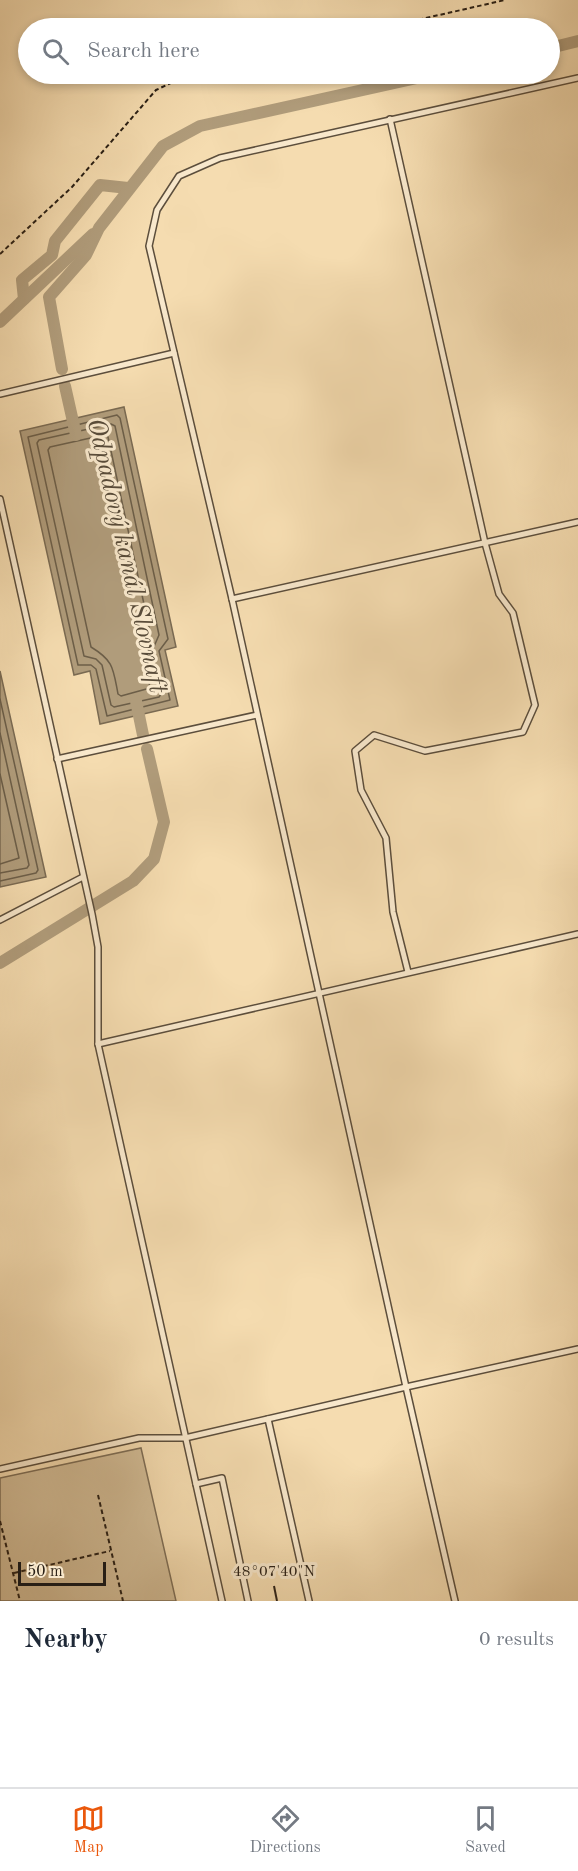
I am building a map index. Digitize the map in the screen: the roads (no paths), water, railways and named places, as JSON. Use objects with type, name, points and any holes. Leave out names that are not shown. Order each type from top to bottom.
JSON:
[{"type":"lane","points":[[560,82],[578,78]]},
{"type":"lane","points":[[455,1601],[232,599],[149,246],[157,210],[179,176],[220,158],[550,84]]},
{"type":"lane","points":[[390,119],[486,543],[499,594],[513,612],[535,705],[523,732],[425,751],[374,735],[354,751],[361,790],[386,838],[393,912],[408,972]]},
{"type":"lane","points":[[0,394],[174,353]]},
{"type":"lane","points":[[0,499],[98,947],[98,1044],[222,1601]]},
{"type":"lane","points":[[232,599],[578,522]]},
{"type":"lane","points":[[57,759],[257,715]]},
{"type":"lane","points":[[0,920],[83,877]]},
{"type":"lane","points":[[98,1044],[578,934]]},
{"type":"lane","points":[[0,1469],[139,1438],[185,1438],[578,1348]]},
{"type":"lane","points":[[268,1419],[309,1601]]},
{"type":"lane","points":[[196,1484],[222,1478],[248,1601]]},
{"type":"water","points":[[124,407],[176,647],[165,650],[178,706],[100,724],[90,671],[74,675],[20,431]]},
{"type":"water","points":[[0,671],[46,877],[0,887]]},
{"type":"waterway","name":"Odpadový kanál Slovnaft","points":[[560,46],[578,41]]},
{"type":"waterway","name":"Odpadový kanál Slovnaft","points":[[62,369],[49,297],[86,255],[99,228],[163,146],[200,126],[390,84]]},
{"type":"waterway","points":[[24,299],[22,280],[52,255],[55,241],[100,185],[128,188]]},
{"type":"waterway","points":[[0,322],[93,234]]},
{"type":"waterway","name":"Odpadový kanál Slovnaft","points":[[65,386],[76,435]]},
{"type":"waterway","name":"Odpadový kanál Slovnaft","points":[[136,701],[143,735]]},
{"type":"waterway","name":"Odpadový kanál Slovnaft","points":[[0,963],[133,881],[154,859],[164,822],[147,749]]}]
